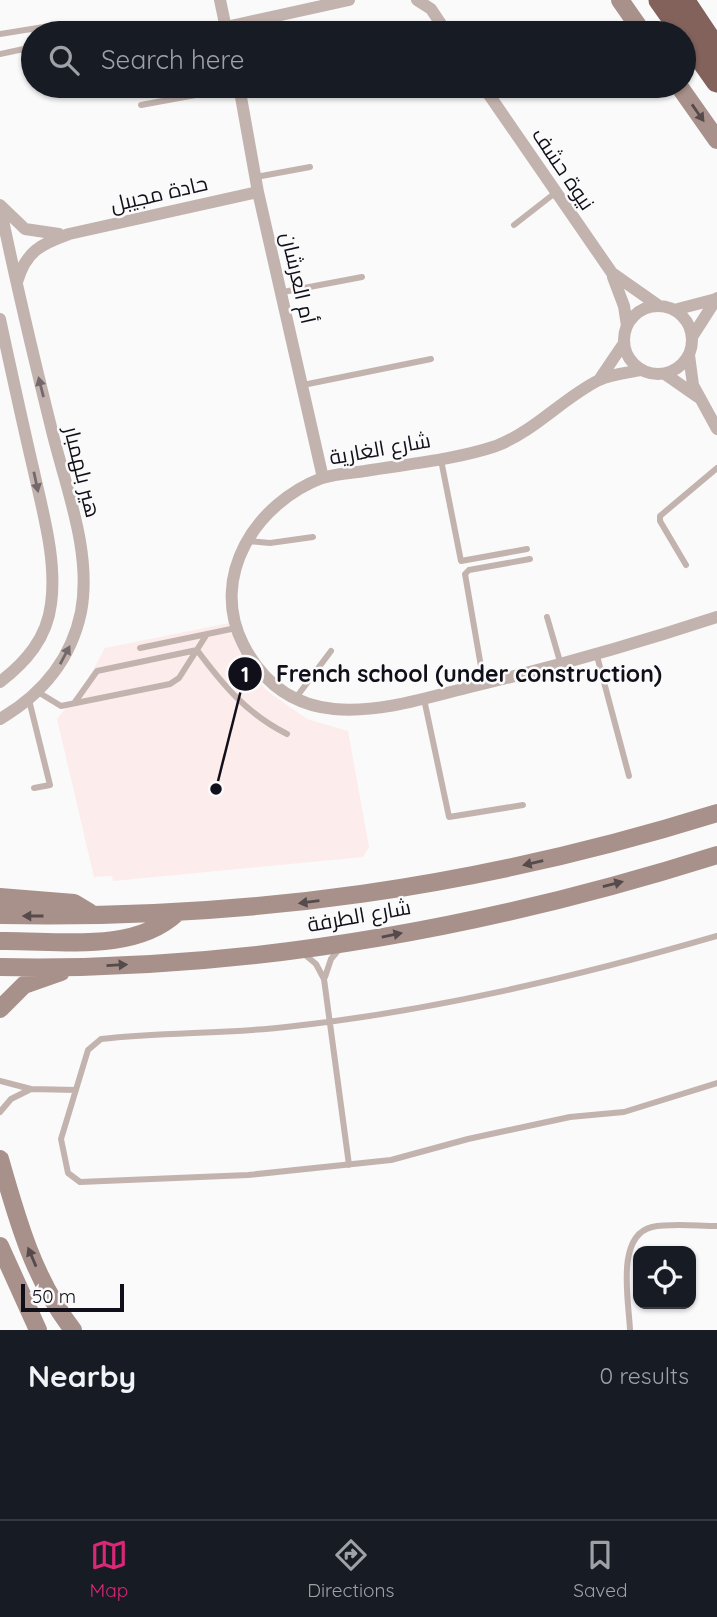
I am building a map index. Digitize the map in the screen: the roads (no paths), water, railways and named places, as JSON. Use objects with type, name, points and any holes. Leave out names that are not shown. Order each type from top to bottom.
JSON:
[{"type":"highway","points":[[660,0],[675,21]]},
{"type":"highway","points":[[683,0],[717,51]]},
{"type":"highway","points":[[696,51],[717,81]]},
{"type":"main road","points":[[620,0],[635,21]]},
{"type":"main road","points":[[687,98],[717,140]]},
{"type":"main road","name":"شارع الطرفة","points":[[0,915],[177,913],[292,904],[428,886],[573,854],[717,813]]},
{"type":"main road","name":"شارع الطرفة","points":[[0,967],[74,967],[228,960],[346,943],[514,910],[663,872],[717,855]]},
{"type":"main road","points":[[0,897],[74,903],[96,915]]},
{"type":"main road","points":[[0,941],[123,940],[157,929],[177,913]]},
{"type":"main road","points":[[0,1009],[24,985],[74,967]]},
{"type":"main road","points":[[0,1158],[18,1224],[46,1290],[74,1330]]},
{"type":"main road","points":[[0,1246],[38,1330]]},
{"type":"street","points":[[220,0],[225,21]]},
{"type":"street","points":[[258,21],[325,2],[349,0]]},
{"type":"street","points":[[417,0],[431,9],[439,21]]},
{"type":"street","name":"أم العرشان","points":[[241,98],[258,192],[283,292],[323,478]]},
{"type":"street","name":"نيوة حشف","points":[[491,98],[612,273],[624,306],[627,326]]},
{"type":"street","name":"حادة مجيبل","points":[[16,285],[22,265],[36,247],[69,234],[258,192]]},
{"type":"street","name":"حادة مجيبل","points":[[0,205],[25,229],[45,235],[69,234]]},
{"type":"street","name":"هير بلهمبار","points":[[0,205],[16,285],[79,540],[83,573],[81,611],[74,637],[55,673],[33,696],[0,719]]},
{"type":"street","name":"نيوة حشف","points":[[612,273],[659,306]]},
{"type":"street","points":[[674,310],[717,298]]},
{"type":"street","points":[[717,298],[692,337],[689,355],[691,375],[698,397],[717,429]]},
{"type":"street","points":[[692,337],[683,317],[674,310],[659,306],[636,314],[627,326],[624,344],[631,362],[641,370],[665,374],[698,397]]},
{"type":"street","points":[[0,319],[41,506],[52,575],[51,606],[44,632],[33,653],[0,682]]},
{"type":"street","name":"شارع الغارية","points":[[599,380],[624,344]]},
{"type":"street","points":[[665,374],[683,364],[689,355]]},
{"type":"street","name":"شارع الغارية","points":[[641,370],[599,380],[514,437],[496,445],[440,458],[323,478],[270,511],[245,541],[233,573],[236,628],[254,666],[271,685],[295,699],[332,709],[354,710],[424,699],[597,656],[717,617]]},
{"type":"lane","points":[[0,34],[21,31]]},
{"type":"lane","points":[[0,54],[21,50]]},
{"type":"lane","points":[[141,105],[177,98]]},
{"type":"lane","points":[[256,177],[310,167]]},
{"type":"lane","points":[[514,225],[555,193]]},
{"type":"lane","points":[[283,292],[362,277]]},
{"type":"lane","points":[[303,385],[431,359]]},
{"type":"lane","points":[[440,458],[461,561],[527,549]]},
{"type":"lane","points":[[686,565],[660,521],[660,516],[717,468]]},
{"type":"lane","points":[[245,541],[270,543],[313,537]]},
{"type":"lane","points":[[484,684],[465,574],[469,570],[530,559]]},
{"type":"lane","points":[[547,617],[561,665]]},
{"type":"lane","points":[[140,648],[236,628]]},
{"type":"lane","points":[[33,696],[58,706],[174,682],[207,634]]},
{"type":"lane","points":[[75,702],[97,671],[197,650]]},
{"type":"lane","points":[[197,650],[220,681],[248,709],[287,734]]},
{"type":"lane","points":[[295,699],[331,651]]},
{"type":"lane","points":[[597,656],[629,776]]},
{"type":"lane","points":[[33,696],[50,785],[34,788]]},
{"type":"lane","points":[[424,699],[449,817],[523,805]]},
{"type":"lane","points":[[717,936],[528,986],[330,1022],[208,1034],[101,1039],[88,1051],[61,1143],[68,1174],[80,1182],[248,1175],[410,1157],[468,1139],[570,1117],[624,1112],[717,1083]]},
{"type":"lane","points":[[324,979],[331,959],[346,943]]},
{"type":"lane","points":[[297,950],[311,958],[324,979],[349,1165]]},
{"type":"lane","points":[[0,1081],[31,1089],[76,1090]]},
{"type":"lane","points":[[0,1111],[11,1099],[31,1089]]},
{"type":"lane","points":[[630,1330],[627,1250],[637,1235],[650,1227],[717,1226]]},
{"type":"place","name":"French school (under construction)","points":[[216,789]]}]
